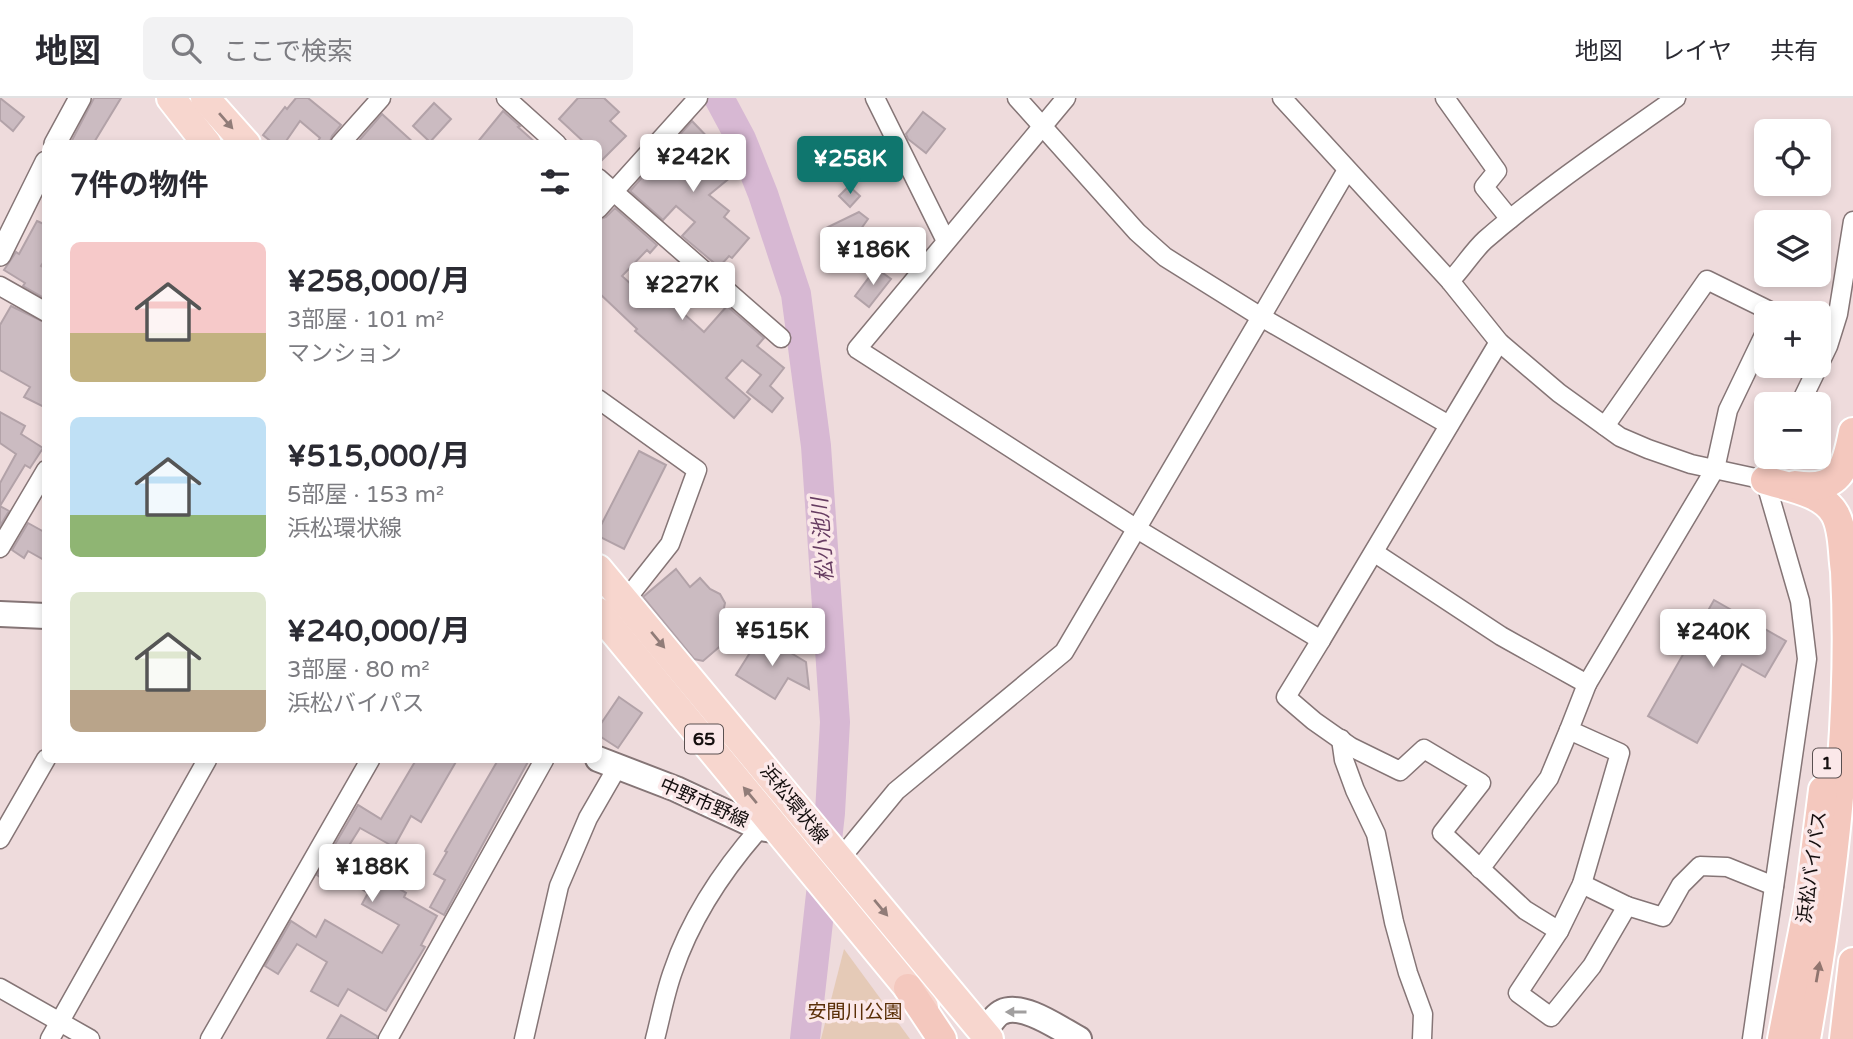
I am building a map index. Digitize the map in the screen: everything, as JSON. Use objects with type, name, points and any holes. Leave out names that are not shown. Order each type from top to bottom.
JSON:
[{"type":"highway","points":[[1772,469],[1803,486],[1821,486],[1834,482],[1841,474],[1850,445]]},
{"type":"highway","points":[[1772,469],[1829,505],[1835,512],[1842,541],[1852,618]]},
{"type":"highway","name":"浜松バイパス","points":[[1782,1039],[1809,901],[1833,713],[1852,618]]},
{"type":"highway","name":"1","points":[[1806,1039],[1830,902],[1845,767],[1852,618]]},
{"type":"highway","points":[[1846,1027],[1853,962]]},
{"type":"highway","points":[[908,988],[942,1039]]},
{"type":"main road","points":[[171,98],[204,140]]},
{"type":"main road","points":[[205,98],[242,140]]},
{"type":"main road","name":"浜松環状線","points":[[602,574],[987,1036]]},
{"type":"main road","points":[[0,614],[42,616]]},
{"type":"main road","name":"浜松環状線","points":[[602,617],[770,830],[809,867],[951,1039]]},
{"type":"main road","name":"中野市野線","points":[[608,763],[770,830]]},
{"type":"main road","points":[[770,830],[812,826]]},
{"type":"main road","points":[[987,1036],[1000,1012],[1013,1009],[1028,1012],[1079,1039]]},
{"type":"street","points":[[57,140],[80,98]]},
{"type":"street","points":[[344,140],[381,98]]},
{"type":"street","points":[[506,98],[553,140]]},
{"type":"street","points":[[602,205],[698,98]]},
{"type":"street","points":[[875,98],[946,241]]},
{"type":"street","points":[[1017,98],[1137,232],[1165,257],[1261,317],[1449,425]]},
{"type":"street","points":[[1066,98],[857,349],[1137,529],[1321,640]]},
{"type":"street","points":[[1445,98],[1497,171],[1484,187],[1510,219]]},
{"type":"street","points":[[1450,281],[1482,243],[1510,219],[1676,98]]},
{"type":"street","points":[[1285,99],[1450,281],[1499,342],[1559,393],[1620,437],[1648,449],[1715,469],[1754,468]]},
{"type":"street","points":[[0,255],[42,170]]},
{"type":"street","points":[[839,857],[896,791],[1064,652],[1347,170]]},
{"type":"street","points":[[602,181],[781,338]]},
{"type":"street","points":[[1806,392],[1828,346],[1838,314],[1853,221]]},
{"type":"street","points":[[1605,426],[1707,280],[1754,303]]},
{"type":"street","points":[[0,286],[42,310]]},
{"type":"street","points":[[1499,342],[1375,553],[1286,697],[1351,747],[1400,771],[1424,749],[1480,783],[1442,833],[1525,910],[1559,931]]},
{"type":"street","points":[[1480,869],[1549,778],[1587,684],[1715,469],[1728,410],[1754,356]]},
{"type":"street","points":[[602,403],[697,470],[670,544],[625,601]]},
{"type":"street","points":[[1752,1039],[1807,659],[1800,601],[1770,469]]},
{"type":"street","points":[[0,548],[42,477]]},
{"type":"street","points":[[1375,553],[1501,636],[1587,684]]},
{"type":"street","points":[[1569,730],[1620,753],[1582,884],[1559,931],[1518,993],[1551,1017],[1592,966],[1627,906]]},
{"type":"street","points":[[1341,739],[1344,760],[1355,790],[1376,834],[1394,922],[1423,1014],[1422,1039]]},
{"type":"street","points":[[0,839],[44,763]]},
{"type":"street","points":[[50,1039],[205,763]]},
{"type":"street","points":[[210,1039],[368,763]]},
{"type":"street","points":[[388,1039],[542,763]]},
{"type":"street","points":[[524,1039],[559,886],[608,763]]},
{"type":"street","points":[[655,1039],[673,972],[691,925],[739,852],[770,830]]},
{"type":"street","points":[[1582,884],[1627,906],[1663,917],[1681,885],[1700,866],[1727,867],[1774,886]]},
{"type":"street","points":[[0,988],[90,1039]]},
{"type":"green space","name":"安間川公園","points":[[844,949],[910,1039],[821,1039]]},
{"type":"building","points":[[0,98],[24,117],[13,131],[0,120]]},
{"type":"building","points":[[94,98],[121,98],[95,140],[72,140]]},
{"type":"building","points":[[296,98],[308,98],[341,125],[330,140],[319,140],[320,138],[300,121],[287,140],[269,140],[263,135],[285,107],[287,109]]},
{"type":"building","points":[[578,98],[604,98],[619,112],[610,121],[626,136],[602,160],[602,140],[582,140],[559,119]]},
{"type":"building","points":[[434,103],[451,119],[432,140],[428,140],[413,126]]},
{"type":"building","points":[[503,111],[533,140],[479,140]]},
{"type":"building","points":[[923,112],[945,129],[926,153],[908,139],[906,134]]},
{"type":"building","points":[[382,114],[411,140],[359,140]]},
{"type":"building","points":[[692,121],[714,144],[709,148],[732,176],[709,195],[729,211],[724,217],[749,238],[732,258],[729,256],[719,267],[682,236],[695,222],[676,206],[663,220],[630,191]]},
{"type":"building","points":[[849,186],[860,196],[850,207],[839,196]]},
{"type":"building","points":[[615,208],[657,245],[650,253],[647,250],[622,276],[643,295],[665,272],[677,284],[683,277],[701,293],[683,313],[704,332],[727,306],[764,338],[757,346],[784,368],[770,386],[783,398],[772,412],[747,392],[761,375],[742,360],[726,378],[750,399],[734,418],[635,331],[637,329],[602,296],[602,218]]},
{"type":"building","points":[[859,212],[868,219],[853,240],[834,249],[824,229]]},
{"type":"building","points":[[37,221],[42,223],[42,297],[23,286],[25,283],[4,270],[16,252],[19,254]]},
{"type":"building","points":[[876,268],[891,279],[869,307],[855,296]]},
{"type":"building","points":[[11,306],[42,321],[42,406],[24,397],[30,387],[0,370],[0,325]]},
{"type":"building","points":[[0,412],[25,426],[21,434],[42,450],[30,468],[25,465],[0,506],[0,483],[16,454],[0,443]]},
{"type":"building","points":[[639,451],[666,465],[624,549],[602,538],[602,523]]},
{"type":"building","points":[[0,506],[9,511],[0,526]]},
{"type":"building","points":[[28,523],[42,531],[42,559],[28,551],[24,558],[12,550]]},
{"type":"building","points":[[676,569],[690,587],[700,578],[710,589],[720,594],[725,603],[724,608],[740,629],[703,661],[694,659],[643,597]]},
{"type":"building","points":[[1714,600],[1786,641],[1765,677],[1742,664],[1697,743],[1648,716]]},
{"type":"building","points":[[761,635],[806,662],[809,689],[788,678],[775,699],[736,675]]},
{"type":"building","points":[[619,697],[642,713],[618,748],[602,738],[602,722]]},
{"type":"building","points":[[414,763],[455,763],[421,822],[411,816],[394,847],[360,828],[340,860],[376,880],[378,876],[406,893],[404,897],[437,916],[421,945],[425,947],[386,1011],[348,989],[338,1006],[311,991],[327,962],[297,944],[278,974],[265,966],[291,921],[316,937],[325,920],[382,953],[399,925],[362,904],[368,893],[333,872],[329,872],[324,880],[317,875],[358,805],[381,819]]},
{"type":"building","points":[[496,763],[527,763],[444,915],[430,907],[445,880],[434,874],[447,852],[445,851]]},
{"type":"building","points":[[341,1015],[377,1036],[377,1039],[327,1039]]},
{"type":"waterway","name":"松小池川","points":[[719,98],[741,139],[763,194],[796,294],[816,446],[835,722],[830,813],[805,1039]]}]
